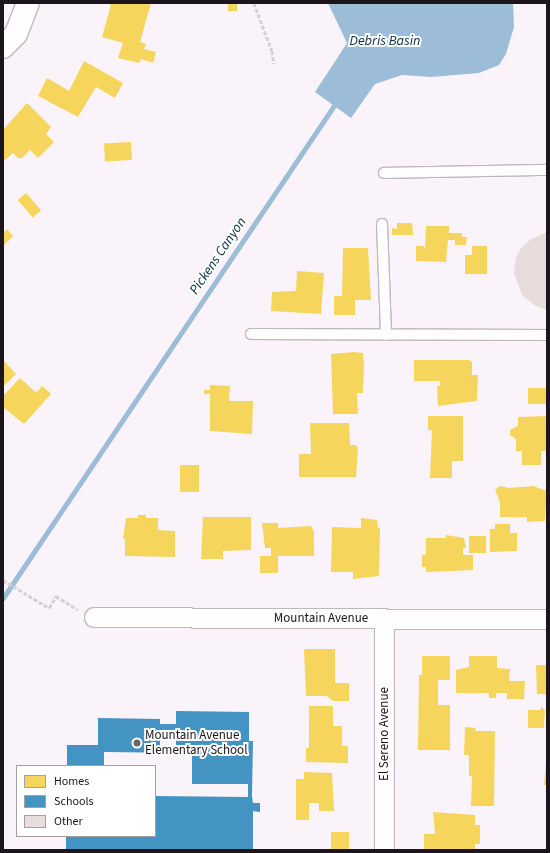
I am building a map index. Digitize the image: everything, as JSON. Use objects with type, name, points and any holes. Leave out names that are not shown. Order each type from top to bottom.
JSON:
[{"type":"street","points":[[3,47],[16,34],[28,3]]},
{"type":"street","name":"Mountain Avenue","points":[[94,617],[547,619]]},
{"type":"street","name":"El Sereno Avenue","points":[[384,618],[384,850]]},
{"type":"lane","points":[[384,173],[547,170]]},
{"type":"lane","points":[[382,224],[386,334]]},
{"type":"lane","points":[[250,334],[547,335]]},
{"type":"path","points":[[254,3],[272,51],[274,64]]},
{"type":"path","points":[[3,580],[49,608],[56,596],[87,615],[94,617]]},
{"type":"water","name":"Debris Basin","points":[[328,3],[513,3],[514,27],[506,54],[499,65],[479,73],[431,77],[402,75],[375,84],[351,118],[315,92],[347,43]]},
{"type":"building: Homes","points":[[106,3],[151,3],[140,42],[146,44],[144,49],[156,52],[153,63],[141,59],[139,63],[118,58],[123,43],[102,37],[111,5]]},
{"type":"building: Homes","points":[[228,3],[237,3],[237,11],[228,11]]},
{"type":"building: Homes","points":[[84,61],[123,83],[115,98],[96,87],[78,117],[38,96],[47,78],[69,91]]},
{"type":"building: Homes","points":[[27,103],[51,127],[46,134],[54,142],[38,158],[30,150],[22,158],[18,158],[13,153],[4,161],[3,130]]},
{"type":"building: Homes","points":[[131,142],[132,160],[105,161],[104,143]]},
{"type":"building: Homes","points":[[26,193],[41,210],[33,218],[18,200]]},
{"type":"building: Homes","points":[[397,223],[412,223],[413,235],[392,235],[392,228],[397,229]]},
{"type":"building: Homes","points":[[426,226],[449,226],[449,233],[462,233],[462,237],[467,237],[466,245],[455,245],[455,240],[448,240],[446,262],[416,261],[416,246],[424,246],[425,250]]},
{"type":"building: Homes","points":[[7,229],[13,236],[3,246],[3,233]]},
{"type":"building: Homes","points":[[472,246],[487,246],[487,274],[465,274],[465,255],[472,255]]},
{"type":"building: Homes","points":[[343,248],[368,248],[371,300],[355,300],[355,315],[334,315],[334,296],[342,296]]},
{"type":"building: Homes","points":[[297,271],[324,273],[321,314],[271,311],[272,292],[296,291]]},
{"type":"building: Homes","points":[[354,352],[363,353],[364,366],[363,393],[357,393],[358,414],[333,414],[331,354]]},
{"type":"building: Homes","points":[[3,360],[16,374],[3,387]]},
{"type":"building: Homes","points":[[414,360],[469,360],[472,362],[472,375],[478,375],[477,401],[438,406],[437,386],[440,386],[440,381],[414,381]]},
{"type":"building: Homes","points":[[20,378],[33,390],[37,392],[42,386],[51,394],[24,424],[3,407],[3,396]]},
{"type":"building: Homes","points":[[210,385],[230,386],[229,401],[253,401],[252,434],[210,431],[210,394],[204,394],[204,390],[210,390]]},
{"type":"building: Homes","points":[[528,388],[547,388],[547,404],[528,404]]},
{"type":"building: Homes","points":[[428,416],[463,416],[463,461],[452,461],[452,478],[430,478],[432,430],[428,430]]},
{"type":"building: Homes","points":[[547,416],[547,451],[541,451],[541,465],[522,465],[522,451],[516,451],[516,439],[510,435],[510,430],[518,426],[518,417]]},
{"type":"building: Homes","points":[[310,423],[349,423],[350,445],[356,445],[358,449],[356,477],[299,477],[299,454],[311,454]]},
{"type":"building: Homes","points":[[180,465],[199,465],[199,492],[180,492]]},
{"type":"building: Homes","points":[[500,486],[509,488],[533,486],[547,491],[545,521],[527,522],[527,517],[500,517],[500,502],[495,490]]},
{"type":"building: Homes","points":[[138,515],[146,515],[146,518],[158,518],[158,530],[175,531],[175,557],[125,556],[125,539],[123,539],[126,518],[138,518]]},
{"type":"building: Homes","points":[[203,517],[251,517],[251,550],[223,551],[223,559],[201,559]]},
{"type":"building: Homes","points":[[361,518],[377,520],[378,528],[380,528],[379,576],[353,579],[353,572],[331,572],[332,527],[361,528]]},
{"type":"building: Homes","points":[[262,523],[278,523],[278,528],[311,526],[314,532],[314,556],[278,556],[278,573],[260,573],[260,556],[271,556],[271,548],[265,548]]},
{"type":"building: Homes","points":[[495,524],[510,524],[510,533],[517,533],[517,551],[490,552],[490,529],[495,529]]},
{"type":"building: Homes","points":[[446,535],[464,538],[466,548],[463,548],[463,555],[473,555],[473,570],[426,572],[426,567],[422,567],[422,555],[426,555],[426,538],[446,538]]},
{"type":"building: Homes","points":[[469,536],[486,536],[486,553],[469,553]]},
{"type":"building: Homes","points":[[304,649],[335,649],[335,683],[349,683],[349,701],[333,701],[327,696],[306,696]]},
{"type":"building: Homes","points":[[422,656],[450,656],[450,680],[438,680],[438,705],[450,705],[450,750],[418,750],[419,675],[422,675]]},
{"type":"building: Homes","points":[[469,656],[497,656],[497,668],[510,669],[509,681],[525,681],[524,699],[507,699],[507,693],[496,693],[496,698],[489,698],[489,693],[456,693],[456,670],[469,667]]},
{"type":"building: Homes","points":[[536,665],[547,665],[547,697],[545,694],[537,694]]},
{"type":"building: Homes","points":[[309,706],[333,706],[333,726],[342,726],[342,746],[348,746],[348,763],[306,762],[306,748],[309,748]]},
{"type":"building: Homes","points":[[541,707],[545,710],[544,728],[528,728],[528,710],[541,710]]},
{"type":"building: Homes","points":[[465,727],[476,728],[475,731],[495,731],[494,806],[471,806],[472,776],[469,776],[469,755],[464,755]]},
{"type":"building: Homes","points":[[547,763],[547,786],[544,785]]},
{"type":"building: Homes","points":[[304,772],[332,773],[334,811],[319,811],[319,803],[309,803],[309,820],[296,820],[296,779],[304,779]]},
{"type":"building: Homes","points":[[433,812],[475,815],[475,825],[480,825],[480,844],[475,844],[475,850],[424,850],[424,834],[435,834]]},
{"type":"building: Homes","points":[[331,832],[349,832],[349,850],[331,850]]},
{"type":"building: Schools","points":[[176,711],[249,712],[249,741],[253,741],[252,796],[253,803],[260,803],[260,812],[253,811],[253,850],[66,850],[66,837],[156,837],[156,796],[248,797],[248,784],[192,784],[192,753],[104,752],[104,765],[67,765],[67,745],[98,745],[98,718],[160,719],[160,724],[176,724]],"holes":[[[160,730],[176,730],[176,746],[160,746]]]},
{"type":"building: Other","points":[[547,232],[547,310],[534,305],[522,295],[514,273],[516,257],[521,248],[531,239]]},
{"type":"waterway","name":"Pickens Canyon","points":[[3,598],[337,101]]},
{"type":"place","name":"Mountain Avenue Elementary School","points":[[137,743]]}]
